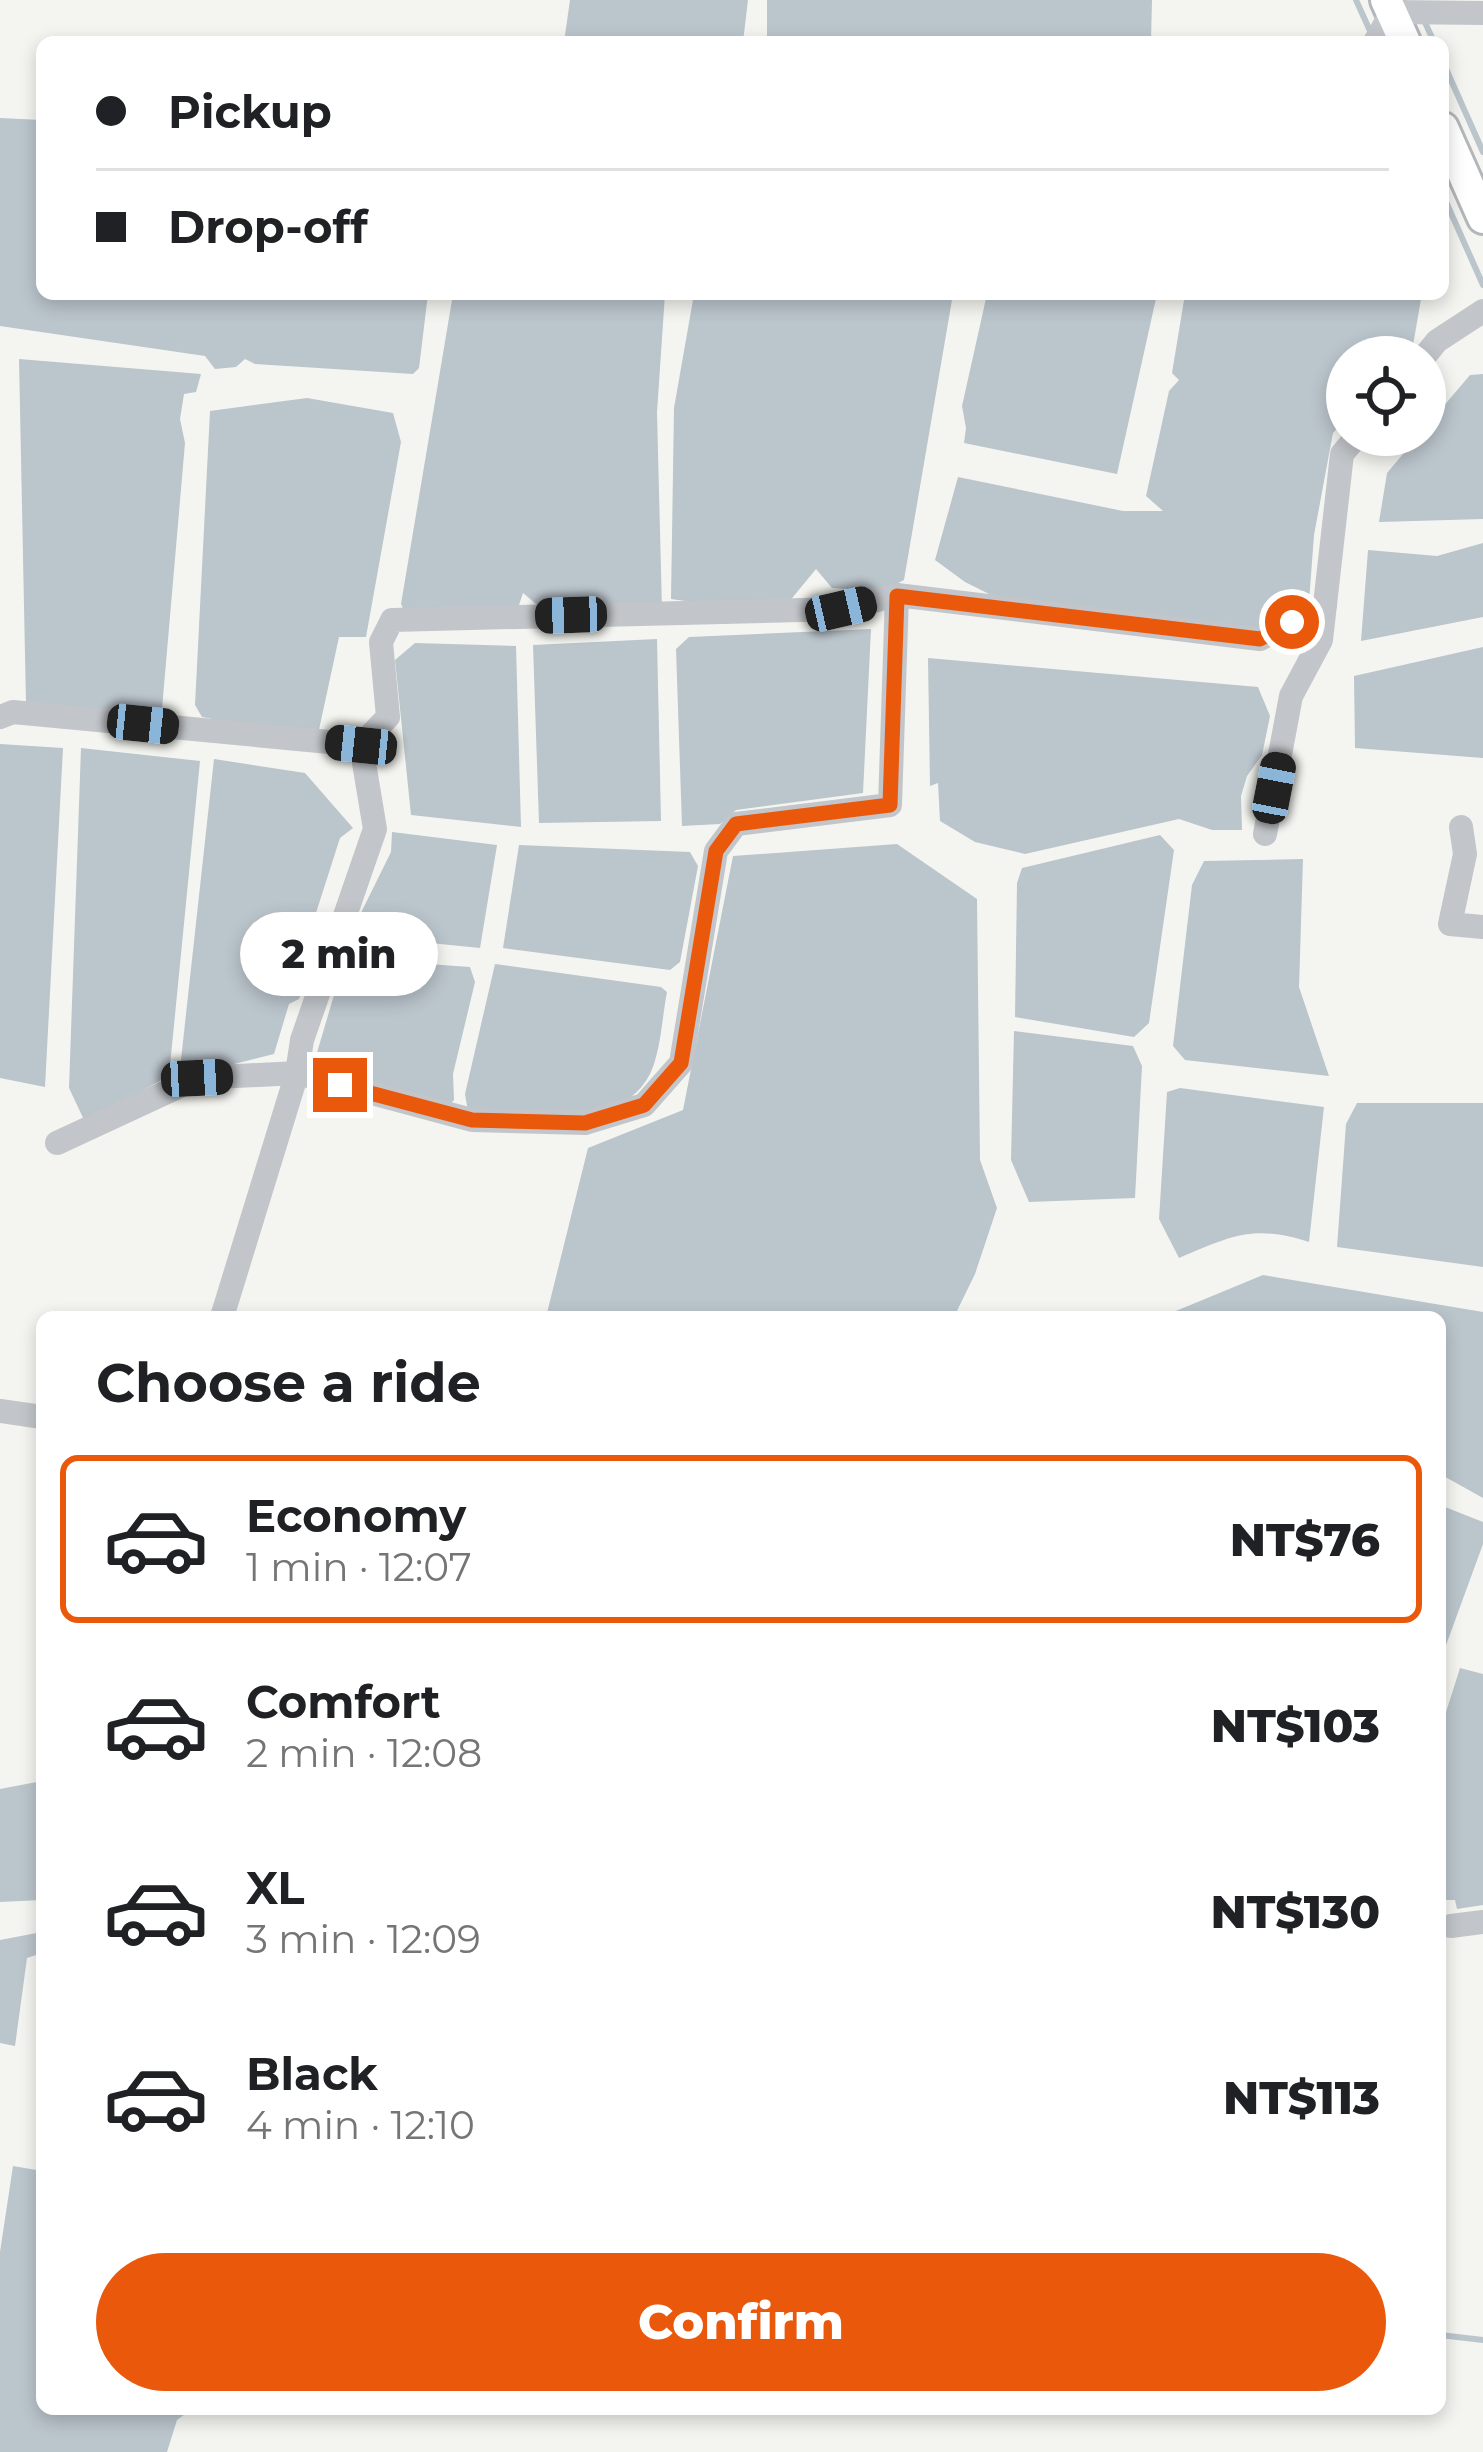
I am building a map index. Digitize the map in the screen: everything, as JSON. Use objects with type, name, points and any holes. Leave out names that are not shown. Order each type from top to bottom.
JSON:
[{"type":"main road","points":[[1389,6],[1402,36]]},
{"type":"main road","points":[[1449,142],[1483,218]]},
{"type":"street","points":[[1377,36],[1389,6],[1483,13]]},
{"type":"street","points":[[1444,336],[1483,310]]},
{"type":"street","points":[[1265,834],[1291,695],[1321,640],[1342,456]]},
{"type":"street","points":[[361,745],[388,717],[381,642],[392,620],[841,609],[897,596],[1260,639],[1325,605]]},
{"type":"street","points":[[57,1143],[197,1078],[297,1073],[472,1120],[585,1123],[644,1105],[681,1063],[716,851],[736,824],[890,805],[897,596]]},
{"type":"street","points":[[0,717],[13,712],[361,745]]},
{"type":"street","points":[[224,1311],[297,1073],[302,1040],[375,829],[361,745]]},
{"type":"street","points":[[1461,827],[1465,854],[1450,924],[1483,927]]},
{"type":"street","points":[[0,1412],[36,1416]]},
{"type":"street","points":[[1451,1926],[1483,1922]]},
{"type":"shaded area","points":[[570,0],[748,0],[744,36],[565,36]]},
{"type":"shaded area","points":[[767,0],[1152,0],[1151,36],[767,36]]},
{"type":"shaded area","points":[[0,118],[36,120],[36,300],[427,300],[419,368],[413,374],[255,364],[245,359],[236,367],[215,369],[205,356],[0,326]]},
{"type":"shaded area","points":[[452,300],[665,300],[657,412],[662,610],[548,614],[523,593],[515,617],[407,617],[401,604]]},
{"type":"shaded area","points":[[693,300],[952,300],[904,580],[883,591],[832,588],[816,569],[779,614],[671,599],[674,408]]},
{"type":"shaded area","points":[[986,300],[1156,300],[1117,474],[964,443],[962,406]]},
{"type":"shaded area","points":[[1184,300],[1421,300],[1415,336],[1326,336],[1329,456],[1314,535],[1308,615],[1262,640],[999,599],[935,560],[958,477],[1123,511],[1163,511],[1146,496],[1169,391],[1179,380],[1172,373]]},
{"type":"shaded area","points":[[19,359],[201,374],[196,392],[184,394],[180,419],[185,443],[162,709],[147,715],[26,704]]},
{"type":"shaded area","points":[[1483,374],[1483,519],[1379,522],[1387,473],[1401,456],[1446,456],[1446,403],[1470,375]]},
{"type":"shaded area","points":[[307,398],[393,413],[401,442],[366,637],[339,637],[317,739],[202,717],[195,705],[210,411]]},
{"type":"shaded area","points":[[1483,543],[1483,617],[1361,641],[1368,550],[1437,556]]},
{"type":"shaded area","points":[[871,629],[863,793],[736,810],[720,824],[682,826],[676,649],[689,637]]},
{"type":"shaded area","points":[[657,639],[661,821],[539,823],[533,645]]},
{"type":"shaded area","points":[[415,643],[516,646],[521,827],[411,815],[395,660]]},
{"type":"shaded area","points":[[1483,647],[1483,758],[1355,748],[1354,676]]},
{"type":"shaded area","points":[[928,658],[1258,687],[1270,716],[1262,755],[1247,776],[1241,796],[1242,830],[1212,830],[1179,819],[1025,854],[975,842],[940,821],[938,783],[930,786]]},
{"type":"shaded area","points":[[0,744],[63,748],[45,1087],[0,1078]]},
{"type":"shaded area","points":[[81,748],[200,761],[169,1076],[85,1122],[69,1088]]},
{"type":"shaded area","points":[[214,759],[305,773],[353,828],[340,838],[315,916],[324,925],[299,999],[289,1004],[274,1054],[179,1078]]},
{"type":"shaded area","points":[[392,832],[497,845],[480,948],[350,935],[391,852]]},
{"type":"shaded area","points":[[1160,835],[1174,850],[1149,1023],[1134,1037],[1015,1017],[1017,883],[1022,868]]},
{"type":"shaded area","points":[[897,844],[977,899],[980,1160],[997,1208],[957,1311],[547,1311],[588,1148],[683,1110],[733,856]]},
{"type":"shaded area","points":[[519,845],[690,852],[698,866],[680,962],[670,970],[503,948]]},
{"type":"shaded area","points":[[1303,859],[1299,987],[1329,1076],[1185,1060],[1173,1046],[1192,885],[1204,861]]},
{"type":"shaded area","points":[[345,958],[470,967],[475,982],[453,1074],[454,1100],[446,1108],[313,1066]]},
{"type":"shaded area","points":[[495,964],[661,987],[667,992],[654,1065],[636,1093],[617,1106],[568,1118],[469,1117],[465,1094]]},
{"type":"shaded area","points":[[1014,1031],[1133,1046],[1142,1066],[1135,1198],[1029,1202],[1011,1160]]},
{"type":"shaded area","points":[[1180,1088],[1324,1107],[1309,1242],[1257,1233],[1179,1258],[1159,1219],[1167,1092]]},
{"type":"shaded area","points":[[1357,1103],[1483,1103],[1483,1267],[1337,1247],[1346,1124]]},
{"type":"shaded area","points":[[1263,1275],[1483,1312],[1483,1498],[1446,1477],[1446,1311],[1176,1311]]},
{"type":"shaded area","points":[[1446,1507],[1483,1522],[1483,1544],[1446,1645]]},
{"type":"shaded area","points":[[1460,1668],[1483,1674],[1483,1905],[1457,1909],[1455,1900],[1446,1900],[1446,1712]]},
{"type":"shaded area","points":[[36,1782],[36,1900],[0,1902],[0,1789]]},
{"type":"shaded area","points":[[36,1933],[36,1955],[27,1958],[15,2046],[0,2043],[0,1940]]},
{"type":"shaded area","points":[[13,2166],[36,2170],[36,2415],[184,2415],[177,2420],[167,2452],[0,2452],[0,2252]]},
{"type":"waterway","points":[[1356,0],[1371,33]]},
{"type":"waterway","points":[[1423,18],[1431,36]]},
{"type":"waterway","points":[[1449,76],[1483,152]]},
{"type":"waterway","points":[[1449,208],[1483,285]]},
{"type":"waterway","points":[[1446,2336],[1483,2340]]},
{"type":"route","points":[[340,1085],[472,1120],[585,1123],[644,1105],[681,1063],[716,851],[736,824],[890,805],[897,596],[1260,639],[1292,622]]}]
